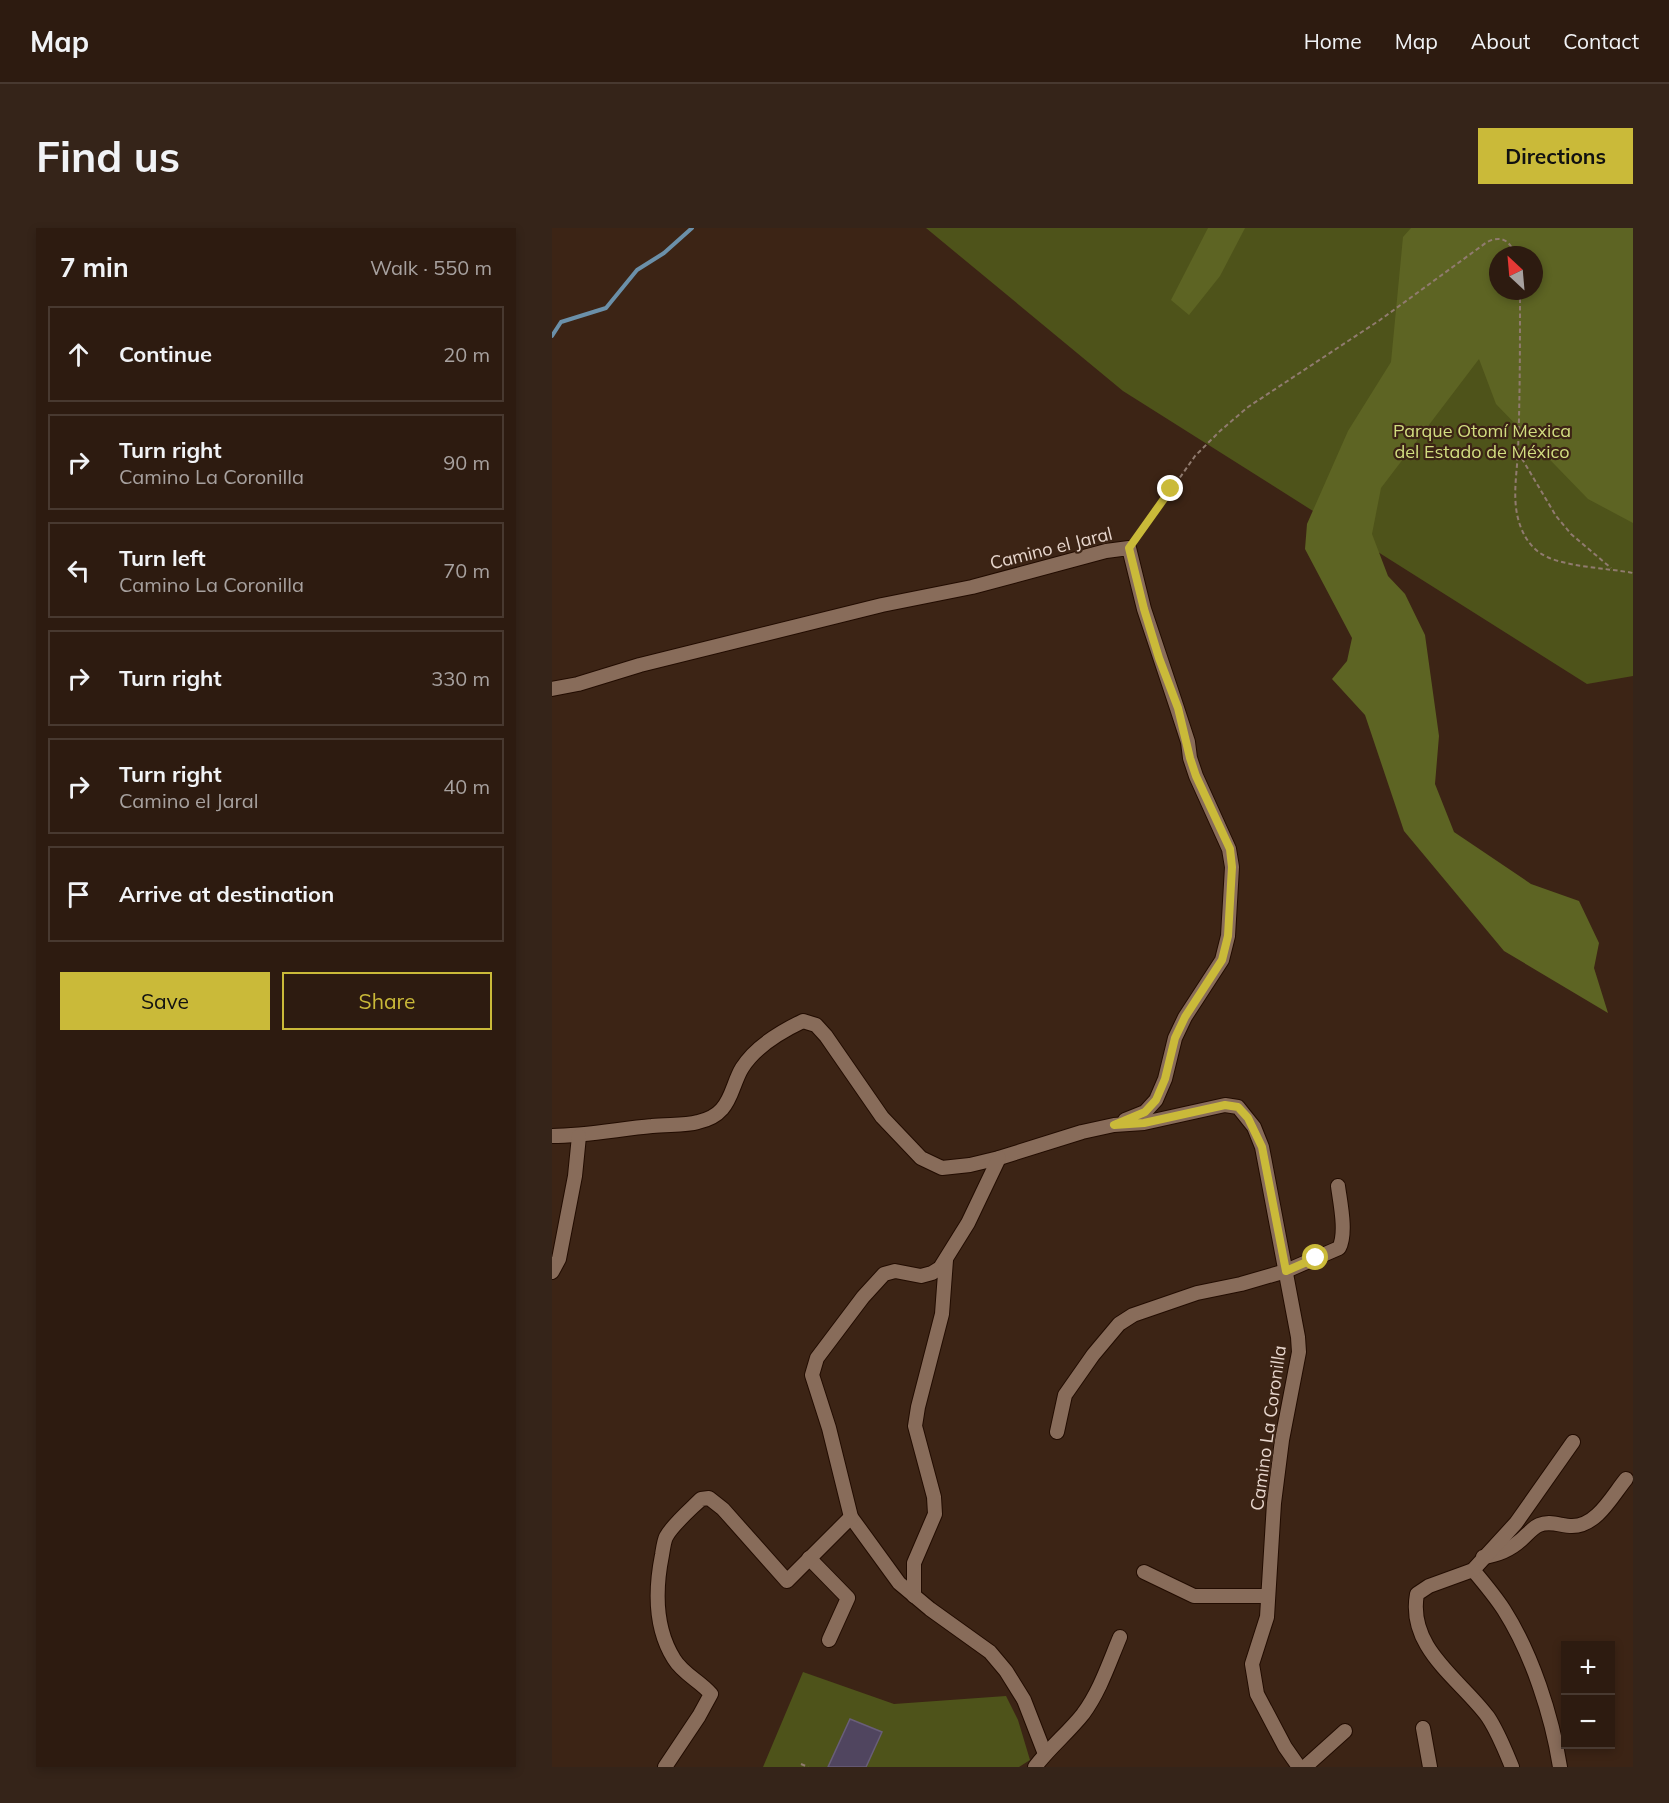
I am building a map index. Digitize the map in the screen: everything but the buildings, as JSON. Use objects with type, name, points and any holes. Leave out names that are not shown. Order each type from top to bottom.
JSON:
[{"type":"street","name":"Camino el Jaral","points":[[552,689],[882,605],[972,587],[1095,554],[1129,548]]},
{"type":"street","points":[[1114,1125],[1145,1112],[1156,1100],[1165,1079],[1175,1038],[1185,1017],[1222,960],[1228,936],[1232,867],[1230,849],[1193,767],[1178,708],[1144,609],[1129,548]]},
{"type":"street","name":"Camino La Coronilla","points":[[552,1136],[579,1136],[651,1126],[696,1123],[711,1118],[729,1099],[742,1067],[750,1057],[779,1034],[803,1021],[816,1025],[826,1036],[882,1117],[921,1158],[942,1168],[970,1165],[999,1158],[1082,1132],[1114,1125],[1144,1123],[1225,1105],[1238,1107],[1248,1118],[1262,1147],[1298,1337],[1299,1352],[1282,1440],[1274,1503],[1267,1617],[1252,1664],[1257,1694],[1285,1747],[1299,1767]]},
{"type":"street","points":[[552,1272],[559,1259],[575,1176],[579,1136]]},
{"type":"street","points":[[999,1158],[968,1223],[940,1268],[921,1276],[895,1271],[884,1274],[863,1297],[817,1358],[812,1375],[829,1428],[851,1517],[899,1583],[990,1652],[1006,1671],[1024,1700],[1045,1754]]},
{"type":"street","points":[[1057,1432],[1065,1395],[1119,1324],[1132,1315],[1197,1293],[1241,1284],[1286,1271],[1339,1248],[1342,1243],[1342,1224],[1338,1186]]},
{"type":"street","points":[[914,1596],[914,1563],[935,1514],[934,1497],[915,1426],[942,1314],[946,1260]]},
{"type":"street","points":[[1512,1767],[1504,1746],[1488,1718],[1426,1645],[1414,1610],[1417,1594],[1429,1586],[1473,1570],[1516,1523],[1573,1442]]},
{"type":"street","points":[[1483,1557],[1494,1556],[1506,1551],[1537,1526],[1545,1523],[1572,1526],[1586,1524],[1594,1519],[1626,1479]]},
{"type":"street","points":[[664,1767],[699,1716],[711,1694],[705,1687],[693,1680],[675,1660],[664,1640],[658,1615],[660,1567],[666,1537],[701,1499],[710,1498],[723,1509],[787,1581],[808,1557],[851,1517]]},
{"type":"street","points":[[808,1557],[848,1598],[829,1640]]},
{"type":"street","points":[[1473,1570],[1504,1610],[1536,1676],[1560,1767]]},
{"type":"street","points":[[1144,1572],[1194,1596],[1268,1596]]},
{"type":"street","points":[[1035,1767],[1084,1713],[1100,1687],[1120,1637]]},
{"type":"street","points":[[1423,1728],[1430,1767]]},
{"type":"street","points":[[1305,1767],[1345,1731]]},
{"type":"path","name":"Camino el Jaral","points":[[1129,548],[1195,456],[1248,407],[1380,320],[1487,242],[1495,238],[1503,238],[1510,246]]},
{"type":"path","points":[[1520,300],[1516,505],[1522,530],[1526,538],[1541,554],[1550,558],[1580,566],[1633,573]]},
{"type":"path","points":[[1518,452],[1556,516],[1571,534],[1613,569]]},
{"type":"path","points":[[801,1764],[808,1767]]},
{"type":"green space","name":"Parque Otomí Mexica del Estado de México","points":[[926,228],[1633,228],[1633,676],[1587,684],[1123,391]]},
{"type":"green space","points":[[1208,228],[1245,228],[1220,276],[1189,315],[1171,300]]},
{"type":"green space","points":[[1411,228],[1633,228],[1633,523],[1588,499],[1496,404],[1479,359],[1381,488],[1372,534],[1388,576],[1405,594],[1425,635],[1439,736],[1435,784],[1454,832],[1531,884],[1579,901],[1599,943],[1594,968],[1608,1013],[1504,951],[1404,831],[1365,715],[1332,679],[1347,661],[1352,638],[1305,549],[1307,524],[1348,431],[1391,362],[1403,237]]},
{"type":"green space","points":[[803,1672],[894,1704],[1006,1696],[1018,1720],[1030,1760],[1019,1767],[866,1767],[882,1732],[850,1719],[828,1767],[763,1767]]},
{"type":"waterway","points":[[552,336],[561,322],[606,308],[637,270],[664,253],[692,228]]},
{"type":"route","points":[[1171,489],[1129,548],[1144,609],[1178,708],[1196,776],[1230,849],[1232,867],[1228,936],[1222,960],[1185,1017],[1175,1038],[1165,1079],[1156,1100],[1145,1112],[1114,1125],[1144,1123],[1225,1105],[1238,1107],[1254,1127],[1262,1147],[1286,1271],[1316,1258]]}]
